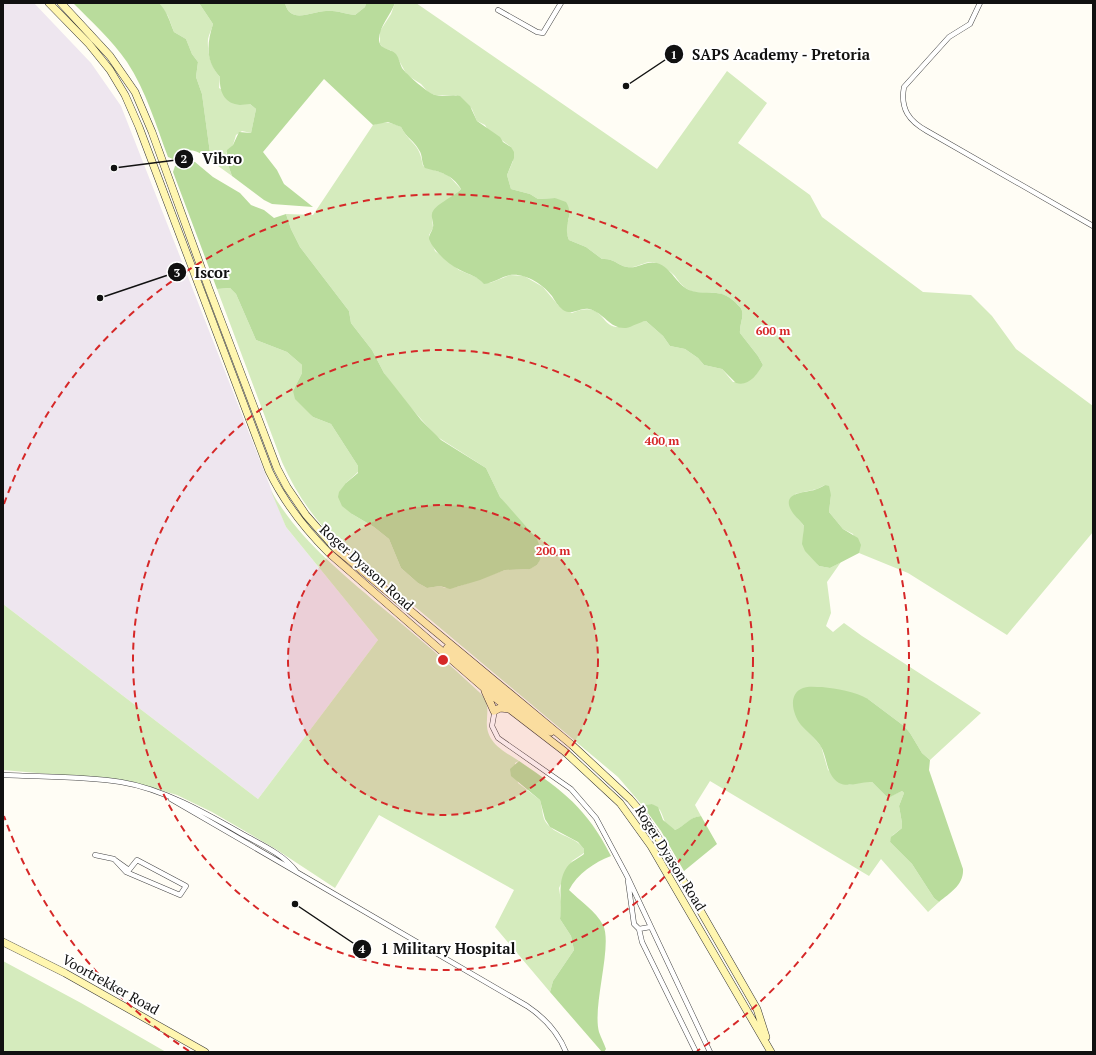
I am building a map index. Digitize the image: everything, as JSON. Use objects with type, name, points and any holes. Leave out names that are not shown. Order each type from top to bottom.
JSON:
[{"type":"main road","name":"Roger Dyason Road","points":[[49,3],[96,51],[125,95],[139,127],[269,471],[285,500],[311,535],[329,553],[483,686],[501,698],[515,713],[605,787],[632,817],[651,846],[772,1052]]},
{"type":"main road","name":"Roger Dyason Road","points":[[61,3],[110,56],[123,73],[144,112],[277,468],[297,502],[318,530],[335,548],[572,745],[618,786],[642,813],[757,1009],[772,1052]]},
{"type":"main road","points":[[233,379],[242,375]]},
{"type":"main road","points":[[404,606],[429,633],[501,698],[543,728],[572,745]]},
{"type":"main road","points":[[483,686],[494,711],[502,708],[515,713]]},
{"type":"main road","name":"Voortrekker Road","points":[[3,942],[65,973],[205,1052]]},
{"type":"street","points":[[498,10],[536,32],[543,32],[561,3]]},
{"type":"street","points":[[980,3],[970,24],[949,37],[904,87],[904,111],[910,120],[927,132],[1093,226]]},
{"type":"street","points":[[501,698],[494,711],[492,726],[498,738],[560,781],[580,798],[603,829],[627,876],[710,1052]]},
{"type":"street","points":[[3,775],[122,782],[139,786],[194,807],[276,853],[292,866],[298,874],[536,1012],[556,1032],[566,1052]]},
{"type":"street","points":[[95,855],[115,860],[129,870],[136,860],[186,886],[180,895],[126,872],[115,860]]},
{"type":"street","points":[[627,876],[634,924],[639,929],[642,942],[696,1052]]},
{"type":"street","points":[[639,929],[650,927]]},
{"type":"shaded area","points":[[3,3],[34,3],[91,63],[121,106],[286,527],[378,640],[258,799],[3,604]]},
{"type":"green space","points":[[73,3],[159,3],[162,6],[174,32],[186,39],[192,54],[198,62],[196,77],[202,94],[210,153],[207,158],[202,154],[193,151],[186,152],[173,159],[168,157],[145,96],[134,73],[121,54],[108,39]]},
{"type":"green space","points":[[159,3],[199,3],[213,24],[208,39],[208,49],[210,60],[220,77],[219,88],[246,104],[250,104],[256,109],[251,133],[242,131],[236,135],[233,145],[226,153],[226,159],[232,176],[207,158],[210,153],[202,94],[196,77],[198,62],[192,54],[186,39],[174,32],[168,16]]},
{"type":"green space","points":[[199,3],[285,3],[288,10],[292,14],[296,15],[329,11],[355,15],[365,7],[366,3],[395,3],[381,29],[379,43],[383,47],[394,52],[398,57],[404,71],[432,94],[438,96],[460,96],[470,106],[477,121],[500,137],[503,142],[511,147],[514,152],[514,158],[507,175],[511,189],[530,194],[538,199],[555,198],[566,202],[569,212],[567,234],[569,240],[586,247],[602,259],[610,260],[627,267],[635,267],[653,262],[657,263],[666,268],[689,290],[720,294],[733,300],[742,310],[740,333],[758,356],[763,365],[761,369],[748,382],[740,384],[736,383],[722,369],[704,365],[698,358],[685,349],[670,346],[663,336],[646,321],[626,328],[620,328],[589,309],[573,312],[563,310],[544,287],[528,278],[510,275],[484,284],[476,277],[460,270],[438,253],[431,244],[429,236],[433,229],[433,211],[436,207],[461,189],[450,177],[441,172],[425,168],[420,152],[401,127],[388,122],[373,125],[324,79],[263,152],[277,170],[284,184],[313,207],[272,204],[264,200],[232,176],[226,159],[227,150],[233,145],[239,132],[251,133],[256,109],[250,104],[240,105],[230,102],[224,96],[220,87],[220,77],[212,65],[209,52],[209,38],[213,24]]},
{"type":"green space","points":[[285,3],[366,3],[365,7],[355,15],[329,11],[296,15],[292,14],[288,10]]},
{"type":"green space","points":[[395,3],[416,3],[657,169],[727,71],[767,103],[738,143],[810,195],[822,217],[923,292],[971,295],[992,316],[1016,349],[1093,406],[1093,532],[1007,635],[908,573],[859,553],[853,534],[843,529],[829,512],[831,495],[825,485],[817,489],[795,494],[795,515],[804,526],[803,544],[819,566],[830,568],[841,562],[827,582],[831,613],[826,626],[833,632],[844,623],[981,713],[930,760],[922,753],[904,726],[868,699],[800,723],[821,746],[828,770],[849,785],[864,781],[872,782],[886,796],[889,797],[902,791],[904,793],[899,806],[902,828],[893,835],[890,842],[912,864],[934,898],[939,902],[928,912],[881,859],[869,876],[710,781],[695,805],[701,816],[694,818],[675,830],[668,826],[659,809],[652,804],[642,805],[618,777],[339,543],[306,506],[293,484],[282,462],[217,289],[230,288],[236,294],[256,340],[287,352],[302,365],[302,373],[293,391],[313,417],[331,424],[358,466],[358,472],[346,483],[352,514],[374,527],[389,539],[401,568],[418,583],[427,588],[440,586],[445,588],[457,587],[505,570],[529,569],[537,565],[540,559],[541,550],[500,497],[486,468],[436,436],[396,391],[384,373],[372,350],[351,323],[349,311],[300,247],[291,229],[286,214],[313,215],[373,125],[387,123],[401,127],[417,148],[423,166],[448,175],[461,189],[432,215],[433,228],[429,235],[435,251],[459,270],[490,283],[510,275],[524,276],[543,287],[558,305],[572,313],[590,309],[600,314],[607,322],[616,327],[624,327],[646,321],[663,336],[670,346],[685,349],[698,358],[704,365],[722,369],[733,382],[751,379],[757,374],[763,365],[740,333],[742,310],[725,295],[718,293],[693,292],[681,284],[672,273],[656,263],[649,262],[635,267],[627,267],[610,260],[602,259],[586,247],[569,240],[565,229],[569,218],[555,198],[538,199],[530,194],[511,189],[507,175],[513,161],[511,147],[488,130],[485,125],[477,121],[472,109],[456,95],[435,95],[429,93],[421,84],[407,75],[397,57],[390,50],[384,49],[380,44],[380,31],[391,14]]},
{"type":"green space","points":[[186,159],[195,162],[213,177],[240,193],[251,205],[264,210],[274,218],[286,214],[291,229],[300,247],[349,311],[351,323],[372,350],[384,373],[421,420],[441,440],[486,468],[500,497],[537,539],[541,550],[540,560],[537,565],[530,569],[505,570],[480,580],[450,589],[440,586],[427,588],[418,583],[401,568],[389,539],[374,527],[352,514],[342,506],[338,497],[339,492],[346,483],[358,473],[358,466],[331,424],[313,417],[295,399],[293,391],[302,373],[302,365],[287,352],[256,340],[236,294],[230,288],[217,289],[173,172],[175,166]]},
{"type":"green space","points":[[825,485],[829,486],[831,495],[829,512],[843,529],[858,538],[861,545],[859,553],[830,568],[819,566],[805,551],[802,544],[804,526],[791,511],[789,502],[790,498],[793,496]]},
{"type":"green space","points":[[271,491],[306,539],[348,579],[442,658],[484,697],[487,709],[488,733],[492,740],[501,749],[519,761],[515,763],[518,783],[540,800],[544,819],[552,829],[575,841],[584,849],[584,853],[572,861],[559,888],[562,908],[560,919],[571,936],[574,950],[553,981],[550,992],[495,927],[514,890],[379,815],[335,888],[274,848],[212,812],[177,795],[129,781],[3,770],[3,604],[258,799],[378,640],[286,527]]},
{"type":"green space","points":[[805,687],[822,687],[851,692],[868,699],[904,726],[922,753],[930,760],[929,770],[963,869],[963,875],[959,884],[952,892],[939,902],[934,898],[912,864],[890,842],[891,837],[902,828],[899,806],[904,793],[902,791],[890,797],[886,796],[872,782],[851,785],[839,783],[831,775],[820,745],[798,721],[793,705],[795,695],[798,691]]},
{"type":"green space","points":[[519,761],[561,791],[583,812],[602,839],[611,856],[587,869],[572,884],[569,890],[596,915],[603,925],[605,934],[606,946],[598,1007],[599,1032],[606,1049],[604,1052],[602,1052],[550,992],[553,981],[574,950],[571,936],[560,919],[562,879],[567,867],[584,854],[584,849],[578,842],[550,827],[545,819],[540,800],[511,776],[510,769]]},
{"type":"green space","points":[[652,804],[658,807],[663,820],[675,830],[693,818],[701,816],[717,844],[684,871],[661,831],[642,805]]},
{"type":"green space","points":[[3,961],[81,1003],[166,1052],[3,1052]]},
{"type":"place","name":"SAPS Academy - Pretoria","points":[[626,86]]},
{"type":"place","name":"Vibro","points":[[114,168]]},
{"type":"place","name":"Iscor","points":[[100,298]]},
{"type":"place","name":"1 Military Hospital","points":[[295,904]]}]
